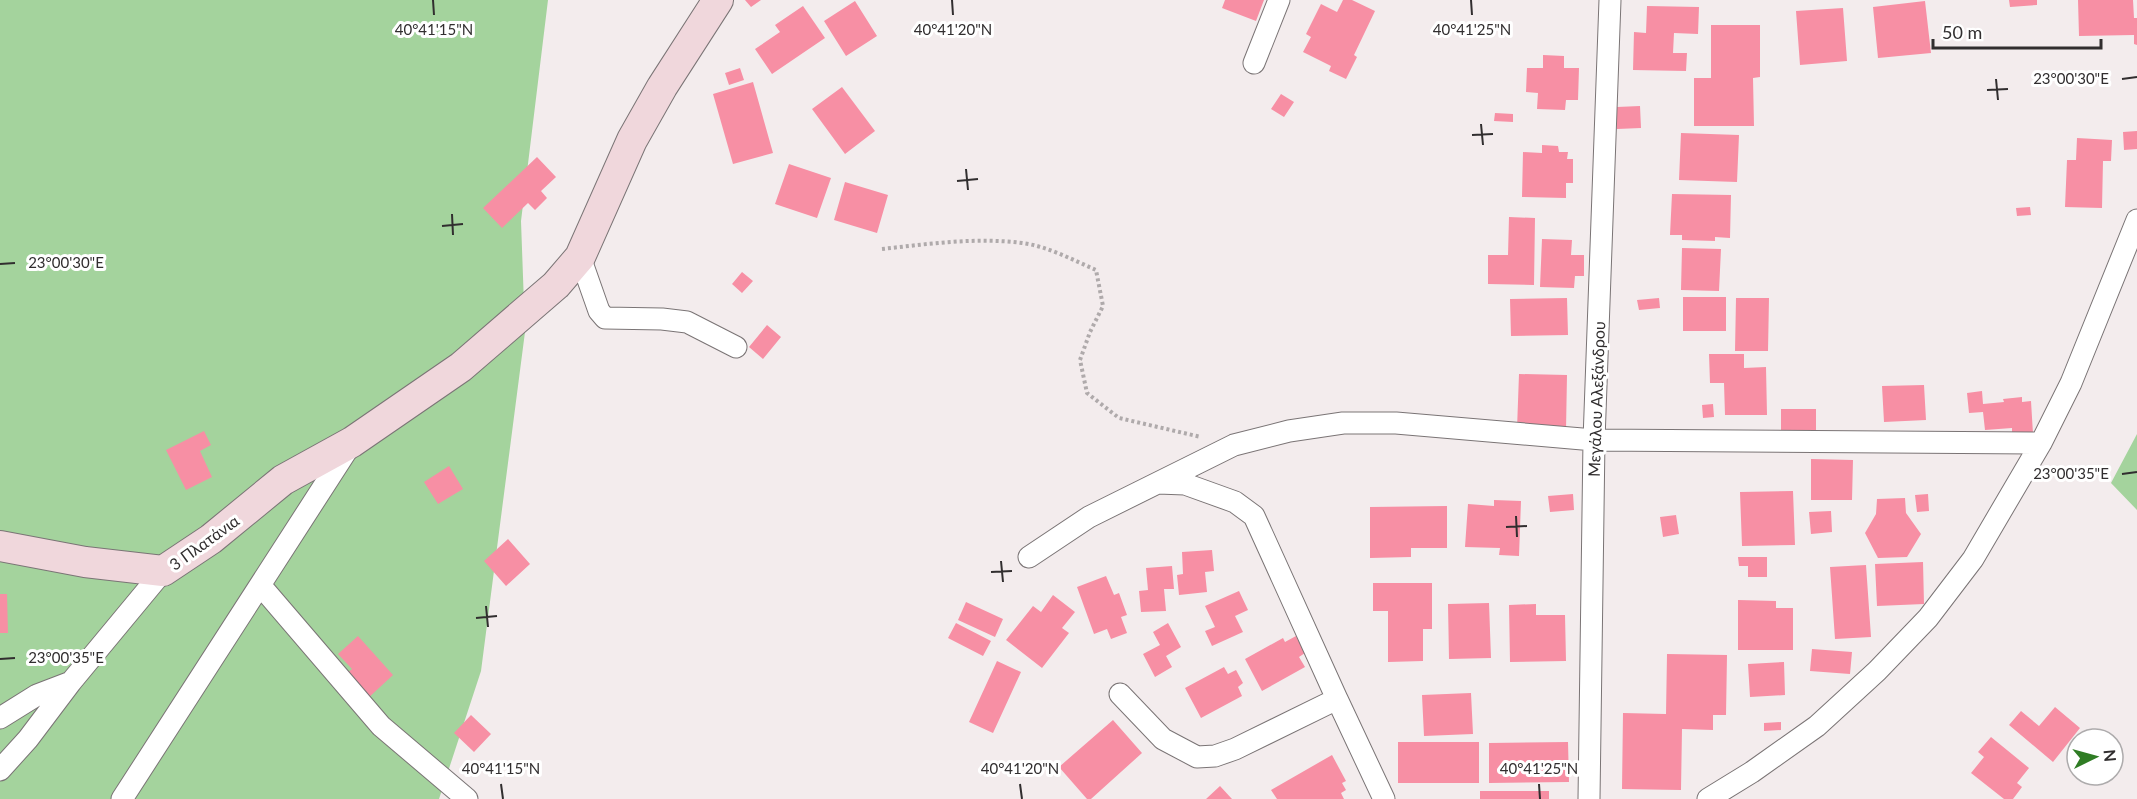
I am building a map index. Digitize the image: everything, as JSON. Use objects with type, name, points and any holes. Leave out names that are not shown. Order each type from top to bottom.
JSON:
[{"type":"street","name":"3 Πλατάνια","points":[[0,546],[85,562],[163,571],[211,539],[283,480],[352,442],[461,367],[556,285],[580,257],[632,140],[662,87],[718,0]]},
{"type":"street","points":[[1254,63],[1279,0]]},
{"type":"street","name":"Μεγάλου Αλεξάνδρου","points":[[1589,799],[1594,440],[1610,0]]},
{"type":"street","points":[[1708,799],[1752,772],[1817,726],[1877,671],[1928,618],[1973,559],[2071,383],[2137,219]]},
{"type":"street","points":[[580,257],[599,311],[605,318],[687,322],[736,347]]},
{"type":"street","points":[[1029,557],[1089,517],[1234,445],[1289,431],[1343,423],[1396,423],[1594,440],[2040,442]]},
{"type":"street","points":[[122,799],[352,442]]},
{"type":"street","points":[[1154,483],[1185,484],[1235,502],[1254,516],[1384,799]]},
{"type":"street","points":[[0,770],[28,740],[72,682],[163,571]]},
{"type":"street","points":[[261,586],[381,726],[467,799]]},
{"type":"street","points":[[0,718],[37,695],[72,682]]},
{"type":"street","points":[[1120,694],[1163,739],[1197,757],[1215,756],[1235,749],[1337,699]]},
{"type":"path","points":[[882,249],[955,242],[1023,243],[1065,256],[1096,270],[1102,306],[1080,360],[1087,393],[1119,418],[1234,445]]},
{"type":"green space","points":[[0,0],[548,0],[521,221],[525,332],[481,671],[439,799],[0,799]]},
{"type":"green space","points":[[2137,434],[2137,510],[2111,483]]},
{"type":"building","points":[[745,0],[761,0],[751,7]]},
{"type":"building","points":[[1225,0],[1264,0],[1256,21],[1222,8]]},
{"type":"building","points":[[1343,0],[1352,0],[1375,11],[1354,55],[1357,57],[1346,79],[1329,71],[1331,66],[1303,52],[1311,37],[1306,34],[1321,4],[1337,12]]},
{"type":"building","points":[[2009,0],[2037,0],[2037,5],[2010,7]]},
{"type":"building","points":[[2078,0],[2133,0],[2134,18],[2137,18],[2137,45],[2134,44],[2134,35],[2079,36]]},
{"type":"building","points":[[855,1],[877,36],[846,56],[824,21]]},
{"type":"building","points":[[1925,1],[1931,53],[1878,58],[1873,7]]},
{"type":"building","points":[[803,6],[825,38],[772,74],[755,49],[780,32],[775,25]]},
{"type":"building","points":[[1647,6],[1699,7],[1698,34],[1674,33],[1673,53],[1687,53],[1686,71],[1633,70],[1634,32],[1646,33]]},
{"type":"building","points":[[1843,8],[1847,61],[1800,65],[1796,11]]},
{"type":"building","points":[[1711,25],[1760,25],[1760,77],[1753,78],[1754,126],[1694,126],[1694,78],[1711,78]]},
{"type":"building","points":[[1543,55],[1564,56],[1564,68],[1579,68],[1578,100],[1566,100],[1565,110],[1537,109],[1538,93],[1526,92],[1527,68],[1543,68]]},
{"type":"building","points":[[740,68],[744,80],[729,85],[725,73]]},
{"type":"building","points":[[753,82],[773,153],[733,164],[713,94]]},
{"type":"building","points":[[842,87],[875,131],[845,154],[812,109]]},
{"type":"building","points":[[1281,94],[1294,102],[1284,117],[1271,109]]},
{"type":"building","points":[[1640,106],[1641,128],[1617,129],[1617,107]]},
{"type":"building","points":[[1495,113],[1513,114],[1513,122],[1494,121]]},
{"type":"building","points":[[2137,131],[2137,149],[2124,150],[2123,132]]},
{"type":"building","points":[[1681,133],[1739,135],[1737,182],[1679,180]]},
{"type":"building","points":[[2077,138],[2112,140],[2111,161],[2103,161],[2102,208],[2065,207],[2067,160],[2076,160]]},
{"type":"building","points":[[1542,145],[1558,146],[1559,152],[1568,152],[1567,159],[1573,159],[1573,183],[1566,183],[1566,198],[1522,197],[1523,152],[1542,153]]},
{"type":"building","points":[[537,157],[556,177],[541,191],[547,198],[535,210],[528,203],[502,228],[483,208]]},
{"type":"building","points":[[789,164],[831,178],[817,218],[775,204]]},
{"type":"building","points":[[845,182],[888,195],[877,233],[834,220]]},
{"type":"building","points":[[1672,194],[1731,195],[1730,238],[1715,237],[1715,241],[1682,240],[1682,235],[1670,235]]},
{"type":"building","points":[[2030,207],[2031,215],[2017,216],[2016,208]]},
{"type":"building","points":[[1509,217],[1535,218],[1534,285],[1488,284],[1488,255],[1508,255]]},
{"type":"building","points":[[1542,239],[1572,240],[1571,255],[1584,255],[1584,276],[1575,276],[1574,288],[1540,287]]},
{"type":"building","points":[[1682,248],[1721,249],[1719,291],[1681,290]]},
{"type":"building","points":[[742,272],[753,281],[742,293],[732,284]]},
{"type":"building","points":[[1683,297],[1726,297],[1726,331],[1683,331]]},
{"type":"building","points":[[1567,298],[1568,335],[1511,336],[1510,299]]},
{"type":"building","points":[[1659,298],[1660,308],[1639,310],[1637,300]]},
{"type":"building","points":[[1736,298],[1769,298],[1768,351],[1735,351]]},
{"type":"building","points":[[767,325],[781,337],[763,359],[749,347]]},
{"type":"building","points":[[1709,354],[1744,354],[1744,368],[1766,367],[1767,415],[1725,415],[1724,383],[1710,383]]},
{"type":"building","points":[[1519,374],[1567,375],[1566,430],[1517,429]]},
{"type":"building","points":[[1924,385],[1926,420],[1884,422],[1882,386]]},
{"type":"building","points":[[1982,391],[1983,404],[2022,397],[2022,402],[2031,401],[2033,434],[2012,435],[2012,428],[1985,430],[1983,412],[1969,413],[1967,393]]},
{"type":"building","points":[[1713,404],[1714,417],[1703,418],[1702,405]]},
{"type":"building","points":[[1781,409],[1816,409],[1816,432],[1781,432]]},
{"type":"building","points":[[204,431],[211,445],[200,451],[212,477],[186,490],[166,450]]},
{"type":"building","points":[[1811,459],[1853,460],[1852,500],[1811,500]]},
{"type":"building","points":[[449,466],[463,489],[438,504],[424,482]]},
{"type":"building","points":[[1793,491],[1795,545],[1742,546],[1740,492]]},
{"type":"building","points":[[1573,494],[1574,510],[1550,512],[1548,496]]},
{"type":"building","points":[[1928,494],[1929,511],[1917,512],[1915,495]]},
{"type":"building","points":[[1905,498],[1906,513],[1921,534],[1907,557],[1878,558],[1865,533],[1876,514],[1877,499]]},
{"type":"building","points":[[1494,500],[1521,501],[1519,556],[1499,555],[1500,548],[1465,547],[1468,504],[1494,506]]},
{"type":"building","points":[[1447,506],[1447,548],[1411,548],[1411,557],[1370,558],[1370,507]]},
{"type":"building","points":[[1831,511],[1832,532],[1811,534],[1809,512]]},
{"type":"building","points":[[1676,515],[1679,534],[1663,537],[1660,517]]},
{"type":"building","points":[[508,539],[530,564],[506,586],[484,561]]},
{"type":"building","points":[[1212,550],[1214,571],[1205,572],[1207,592],[1179,595],[1177,575],[1183,574],[1182,552]]},
{"type":"building","points":[[1738,557],[1767,557],[1767,577],[1748,577],[1748,566],[1739,566]]},
{"type":"building","points":[[1923,562],[1924,604],[1877,606],[1875,564]]},
{"type":"building","points":[[1866,565],[1871,637],[1835,639],[1830,567]]},
{"type":"building","points":[[1172,566],[1174,589],[1164,589],[1166,611],[1141,612],[1139,591],[1148,590],[1146,568]]},
{"type":"building","points":[[1106,576],[1114,595],[1119,593],[1127,615],[1121,617],[1127,633],[1111,639],[1107,629],[1094,634],[1077,587]]},
{"type":"building","points":[[1373,583],[1432,583],[1432,629],[1423,629],[1423,661],[1388,662],[1388,611],[1373,611]]},
{"type":"building","points":[[1239,591],[1248,610],[1235,616],[1243,632],[1212,646],[1205,631],[1215,627],[1205,606]]},
{"type":"building","points":[[0,594],[7,594],[8,633],[0,633]]},
{"type":"building","points":[[1053,595],[1075,612],[1062,628],[1069,633],[1042,668],[1006,640],[1033,606],[1041,612]]},
{"type":"building","points":[[1738,600],[1776,601],[1776,608],[1793,608],[1793,650],[1738,650]]},
{"type":"building","points":[[966,602],[1003,619],[995,637],[958,620]]},
{"type":"building","points":[[1489,603],[1491,658],[1449,659],[1448,604]]},
{"type":"building","points":[[1536,604],[1536,615],[1565,615],[1566,661],[1510,662],[1509,605]]},
{"type":"building","points":[[956,623],[991,641],[983,656],[948,638]]},
{"type":"building","points":[[1168,623],[1181,647],[1166,656],[1172,667],[1155,677],[1143,654],[1160,645],[1153,632]]},
{"type":"building","points":[[358,636],[393,675],[366,700],[344,676],[352,669],[338,654]]},
{"type":"building","points":[[1296,636],[1305,653],[1299,657],[1305,667],[1262,691],[1245,659],[1283,638],[1285,642]]},
{"type":"building","points":[[1812,649],[1852,652],[1850,674],[1810,671]]},
{"type":"building","points":[[1667,654],[1727,655],[1726,715],[1713,715],[1713,730],[1682,729],[1681,790],[1622,789],[1623,713],[1666,714]]},
{"type":"building","points":[[997,661],[1021,672],[993,733],[969,722]]},
{"type":"building","points":[[1784,662],[1785,695],[1750,697],[1748,664]]},
{"type":"building","points":[[1224,667],[1228,674],[1236,670],[1243,683],[1238,687],[1242,696],[1201,718],[1185,688]]},
{"type":"building","points":[[1471,693],[1473,734],[1424,736],[1422,695]]},
{"type":"building","points":[[2055,707],[2079,727],[2065,727],[2065,747],[2053,762],[2009,725],[2021,711],[2039,726]]},
{"type":"building","points":[[471,715],[491,734],[474,752],[454,733]]},
{"type":"building","points":[[1113,720],[1142,753],[1091,799],[1087,799],[1059,767]]},
{"type":"building","points":[[1781,722],[1781,730],[1764,731],[1764,723]]},
{"type":"building","points":[[1991,737],[2029,768],[2017,783],[2022,787],[2013,799],[2004,799],[1971,773],[1984,757],[1978,752]]},
{"type":"building","points":[[1398,742],[1479,742],[1479,783],[1398,783]]},
{"type":"building","points":[[1568,742],[1569,782],[1489,783],[1489,743]]},
{"type":"building","points":[[1332,755],[1346,781],[1342,783],[1346,790],[1341,793],[1344,799],[1277,799],[1271,790]]},
{"type":"building","points":[[1220,786],[1232,799],[1206,799]]},
{"type":"building","points":[[1480,791],[1549,791],[1549,799],[1480,799]]}]
